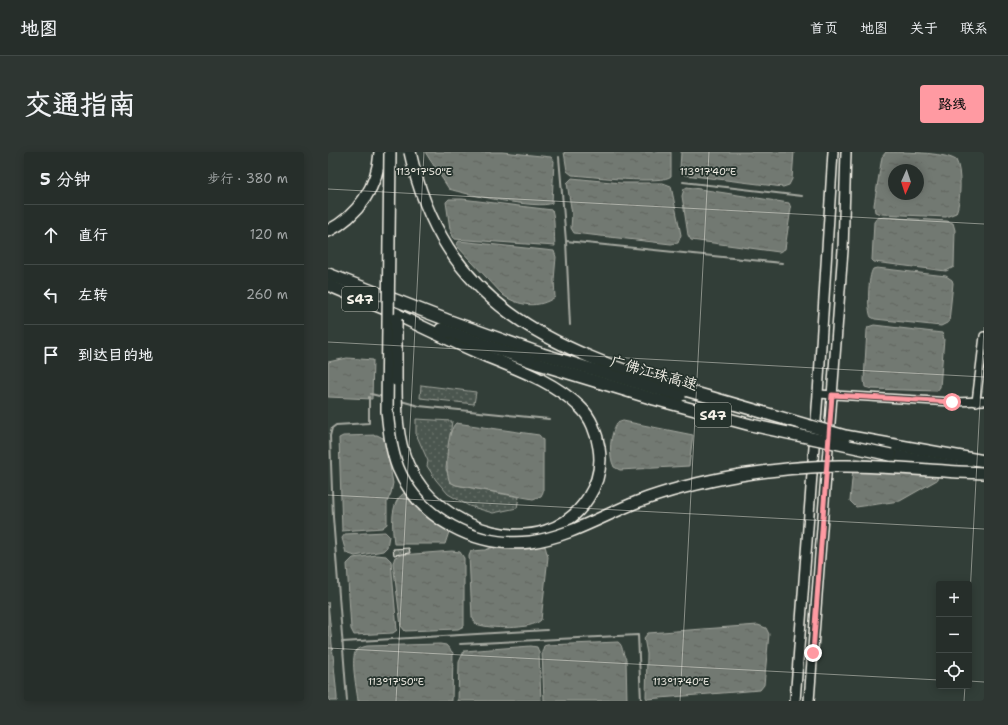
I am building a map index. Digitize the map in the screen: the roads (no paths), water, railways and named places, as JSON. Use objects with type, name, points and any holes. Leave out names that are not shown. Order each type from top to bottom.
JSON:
[{"type":"highway","points":[[328,231],[340,225],[354,213],[371,187],[380,152]]},
{"type":"highway","points":[[390,152],[387,411],[391,440],[398,468],[409,487],[422,504],[442,520],[462,532],[481,538],[505,542],[531,542],[573,530],[637,502],[674,490],[737,476],[770,471],[839,466],[984,472]]},
{"type":"highway","points":[[392,312],[433,334],[534,376],[569,397],[582,408],[591,422],[597,438],[600,453],[599,470],[594,488],[573,516],[560,524],[530,534],[502,534],[481,530],[466,524],[439,507],[421,488],[407,464],[399,438],[396,380],[397,152]]},
{"type":"highway","points":[[410,152],[424,203],[440,234],[454,256],[475,284],[503,309],[544,336],[590,357],[637,375],[764,414],[845,436]]},
{"type":"highway","name":"广佛江珠高速","points":[[328,274],[447,320],[540,359],[745,413],[845,436],[984,461]]},
{"type":"highway","name":"广佛江珠高速","points":[[328,285],[392,312],[540,359],[654,399],[751,425],[883,453],[984,472]]},
{"type":"main road","points":[[795,701],[818,394],[833,152]]},
{"type":"main road","points":[[809,701],[843,250],[846,152]]},
{"type":"street","points":[[976,402],[984,336]]},
{"type":"street","points":[[818,394],[976,402],[984,401]]},
{"type":"water","points":[[425,152],[502,152],[551,157],[554,161],[552,203],[545,205],[518,203],[449,189]]},
{"type":"water","points":[[564,152],[671,152],[671,176],[665,179],[641,180],[572,175],[567,171]]},
{"type":"water","points":[[681,152],[794,152],[792,179],[789,185],[783,187],[685,175],[682,173],[680,168]]},
{"type":"water","points":[[886,152],[912,152],[942,155],[956,160],[959,171],[960,186],[958,208],[956,213],[946,217],[882,214],[875,212],[874,205],[882,157]]},
{"type":"water","points":[[572,178],[621,183],[663,183],[671,186],[681,235],[678,243],[671,244],[574,233],[571,228],[572,214],[567,183]]},
{"type":"water","points":[[687,187],[789,203],[791,208],[785,249],[779,252],[691,240],[688,235],[682,196],[684,189]]},
{"type":"water","points":[[449,199],[462,199],[552,210],[555,246],[454,239],[450,229],[446,202]]},
{"type":"water","points":[[884,217],[947,221],[953,223],[955,230],[954,267],[946,271],[874,262],[872,260],[874,222],[877,218]]},
{"type":"water","points":[[459,241],[554,251],[556,257],[554,280],[555,297],[549,301],[535,305],[522,304],[509,299],[503,295],[456,245]]},
{"type":"water","points":[[877,268],[946,276],[952,280],[953,283],[949,322],[941,326],[875,319],[871,317],[869,308],[869,285],[871,273],[873,269]]},
{"type":"water","points":[[874,325],[942,333],[944,339],[940,387],[937,391],[872,389],[865,387],[864,380],[867,330],[868,327]]},
{"type":"water","points":[[347,358],[373,360],[372,399],[328,397],[328,362]]},
{"type":"water","points":[[623,421],[693,435],[689,466],[620,470],[614,467],[610,451],[611,439],[617,423]]},
{"type":"water","points":[[456,423],[539,435],[543,440],[543,492],[541,496],[533,499],[456,485],[450,482],[447,470],[447,451],[450,434]]},
{"type":"water","points":[[377,435],[385,439],[393,483],[387,502],[387,524],[382,528],[342,531],[339,438],[343,436]]},
{"type":"water","points":[[854,458],[939,470],[937,480],[900,501],[856,507],[850,501]]},
{"type":"water","points":[[416,490],[452,523],[445,544],[394,544],[393,518],[396,502],[400,496],[407,492]]},
{"type":"water","points":[[385,532],[389,536],[387,547],[383,551],[355,556],[346,553],[342,538],[345,534]]},
{"type":"water","points":[[539,543],[545,546],[548,557],[541,620],[528,626],[510,628],[490,627],[476,624],[472,617],[469,556],[471,551],[485,550],[500,545]]},
{"type":"water","points":[[452,551],[460,552],[464,558],[464,626],[458,629],[405,631],[401,626],[393,563],[395,557],[401,555]]},
{"type":"water","points":[[377,555],[386,556],[391,561],[397,630],[393,633],[354,635],[351,629],[347,564],[353,558]]},
{"type":"water","points":[[328,602],[337,697],[337,701],[328,701]]},
{"type":"water","points":[[758,625],[766,628],[769,634],[764,685],[760,690],[647,699],[647,654],[644,638],[648,633]]},
{"type":"water","points":[[618,642],[621,645],[626,659],[627,701],[544,701],[542,652],[544,646]]},
{"type":"water","points":[[446,645],[453,653],[452,701],[358,701],[354,675],[354,655],[358,649],[367,646]]},
{"type":"water","points":[[531,646],[537,647],[539,652],[541,701],[458,701],[459,662],[464,651]]},
{"type":"waterway","points":[[559,157],[566,241],[570,325]]},
{"type":"waterway","points":[[683,182],[802,196]]},
{"type":"waterway","points":[[566,241],[782,263]]},
{"type":"waterway","points":[[371,394],[383,397]]},
{"type":"waterway","points":[[347,701],[333,517],[330,436],[332,428],[336,425],[369,423],[369,397]]},
{"type":"waterway","points":[[401,401],[419,406],[549,419]]},
{"type":"waterway","points":[[342,642],[547,630]]},
{"type":"waterway","points":[[460,644],[638,635],[641,701]]}]
